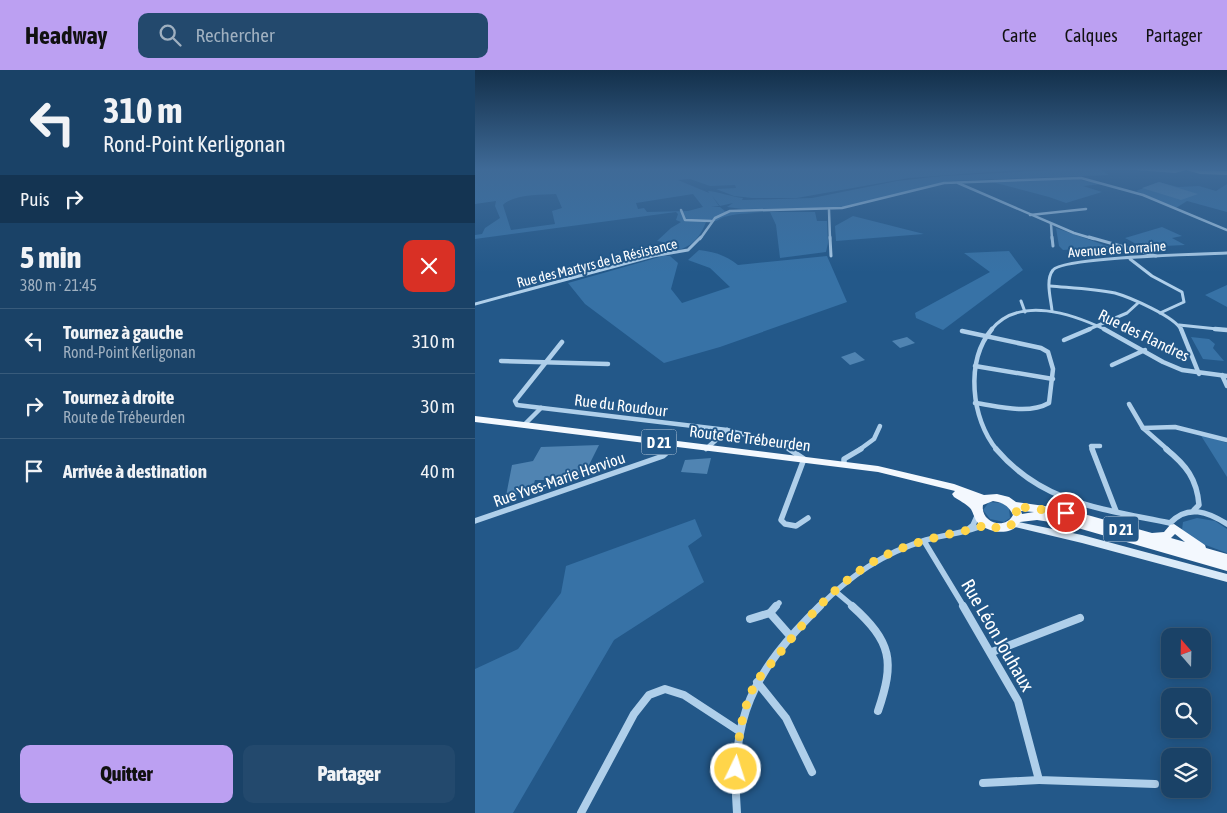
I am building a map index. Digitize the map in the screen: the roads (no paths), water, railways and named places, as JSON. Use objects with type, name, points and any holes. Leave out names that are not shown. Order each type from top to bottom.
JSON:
[{"type":"main road","name":"Route de Trébeurden","points":[[475,419],[706,449],[844,464],[911,476],[954,487],[983,499]]},
{"type":"main road","name":"Route de Trébeurden","points":[[844,464],[949,490],[965,498],[977,511]]},
{"type":"main road","points":[[1016,521],[1015,506],[1001,498],[983,499],[977,511],[986,524],[1003,528],[1016,521],[1227,578]]},
{"type":"main road","name":"D 21","points":[[1015,506],[1066,513],[1227,558]]},
{"type":"main road","name":"D 21","points":[[1016,521],[1037,516],[1064,520],[1227,566]]},
{"type":"main road","points":[[1141,534],[1166,536],[1172,525],[1201,548],[1227,558]]},
{"type":"street","points":[[681,210],[685,220],[711,221],[725,213],[736,210],[829,210],[870,203]]},
{"type":"street","points":[[1004,203],[1051,224],[1096,240],[1161,257]]},
{"type":"street","points":[[1161,203],[1227,230]]},
{"type":"street","points":[[1030,215],[1086,209]]},
{"type":"street","points":[[829,210],[831,256]]},
{"type":"street","name":"Rue des Martyrs de la Résistance","points":[[475,304],[604,271],[653,256],[688,250],[697,243],[711,221]]},
{"type":"street","points":[[1051,224],[1053,246]]},
{"type":"street","points":[[1145,253],[1149,258]]},
{"type":"street","name":"Avenue de Lorraine","points":[[1052,311],[1050,272],[1061,264],[1227,253]]},
{"type":"street","points":[[1129,259],[1152,276],[1182,292],[1184,302],[1161,313]]},
{"type":"street","points":[[1050,286],[1103,291],[1161,313],[1179,325],[1227,330]]},
{"type":"street","points":[[1021,301],[1025,312]]},
{"type":"street","points":[[1063,340],[1127,313],[1138,303]]},
{"type":"street","name":"Rue des Flandres","points":[[986,336],[989,329],[1004,319],[1025,312],[1052,311],[1074,316],[1097,325],[1182,370],[1199,374],[1225,376]]},
{"type":"street","points":[[1179,325],[1199,374]]},
{"type":"street","points":[[962,331],[1048,352],[1053,369],[1049,403],[1045,407],[1024,408],[975,403]]},
{"type":"street","points":[[986,336],[975,366],[975,403],[984,427],[999,456],[1022,477],[1050,493],[1172,525],[1173,518],[1194,510],[1199,506],[1200,491],[1181,459],[1143,428],[1129,404]]},
{"type":"street","name":"Rue du Roudour","points":[[563,342],[515,401],[517,405],[727,430],[745,434],[784,448],[801,455],[804,459]]},
{"type":"street","points":[[1112,365],[1145,350]]},
{"type":"street","points":[[501,361],[608,364]]},
{"type":"street","points":[[975,366],[1053,379]]},
{"type":"street","points":[[1225,376],[1227,386]]},
{"type":"street","points":[[524,425],[541,408]]},
{"type":"street","points":[[1143,428],[1155,425],[1196,429],[1227,440]]},
{"type":"street","points":[[844,464],[844,460],[874,439],[880,426]]},
{"type":"street","points":[[706,449],[727,430]]},
{"type":"street","name":"Rue Yves-Marie Herviou","points":[[475,521],[663,456],[677,444]]},
{"type":"street","points":[[1100,446],[1091,446],[1116,511]]},
{"type":"street","points":[[804,459],[781,520],[785,524],[796,526],[808,518]]},
{"type":"street","points":[[1194,510],[1204,511],[1227,524]]},
{"type":"street","points":[[967,530],[973,524],[977,511]]},
{"type":"street","points":[[737,813],[735,788],[739,731],[757,682],[792,638],[835,591],[879,559],[924,541],[986,524]]},
{"type":"street","name":"Rue Léon Jouhaux","points":[[924,541],[992,652],[1018,701],[1039,780]]},
{"type":"street","points":[[835,591],[867,619],[886,647],[889,672],[878,711]]},
{"type":"street","points":[[750,619],[770,613],[779,603]]},
{"type":"street","points":[[770,613],[792,638]]},
{"type":"street","points":[[992,652],[1080,618]]},
{"type":"street","points":[[757,682],[786,718],[812,772]]},
{"type":"street","points":[[581,813],[634,714],[649,695],[665,689],[684,695],[739,731]]},
{"type":"street","points":[[983,783],[1039,780],[1155,784]]}]
